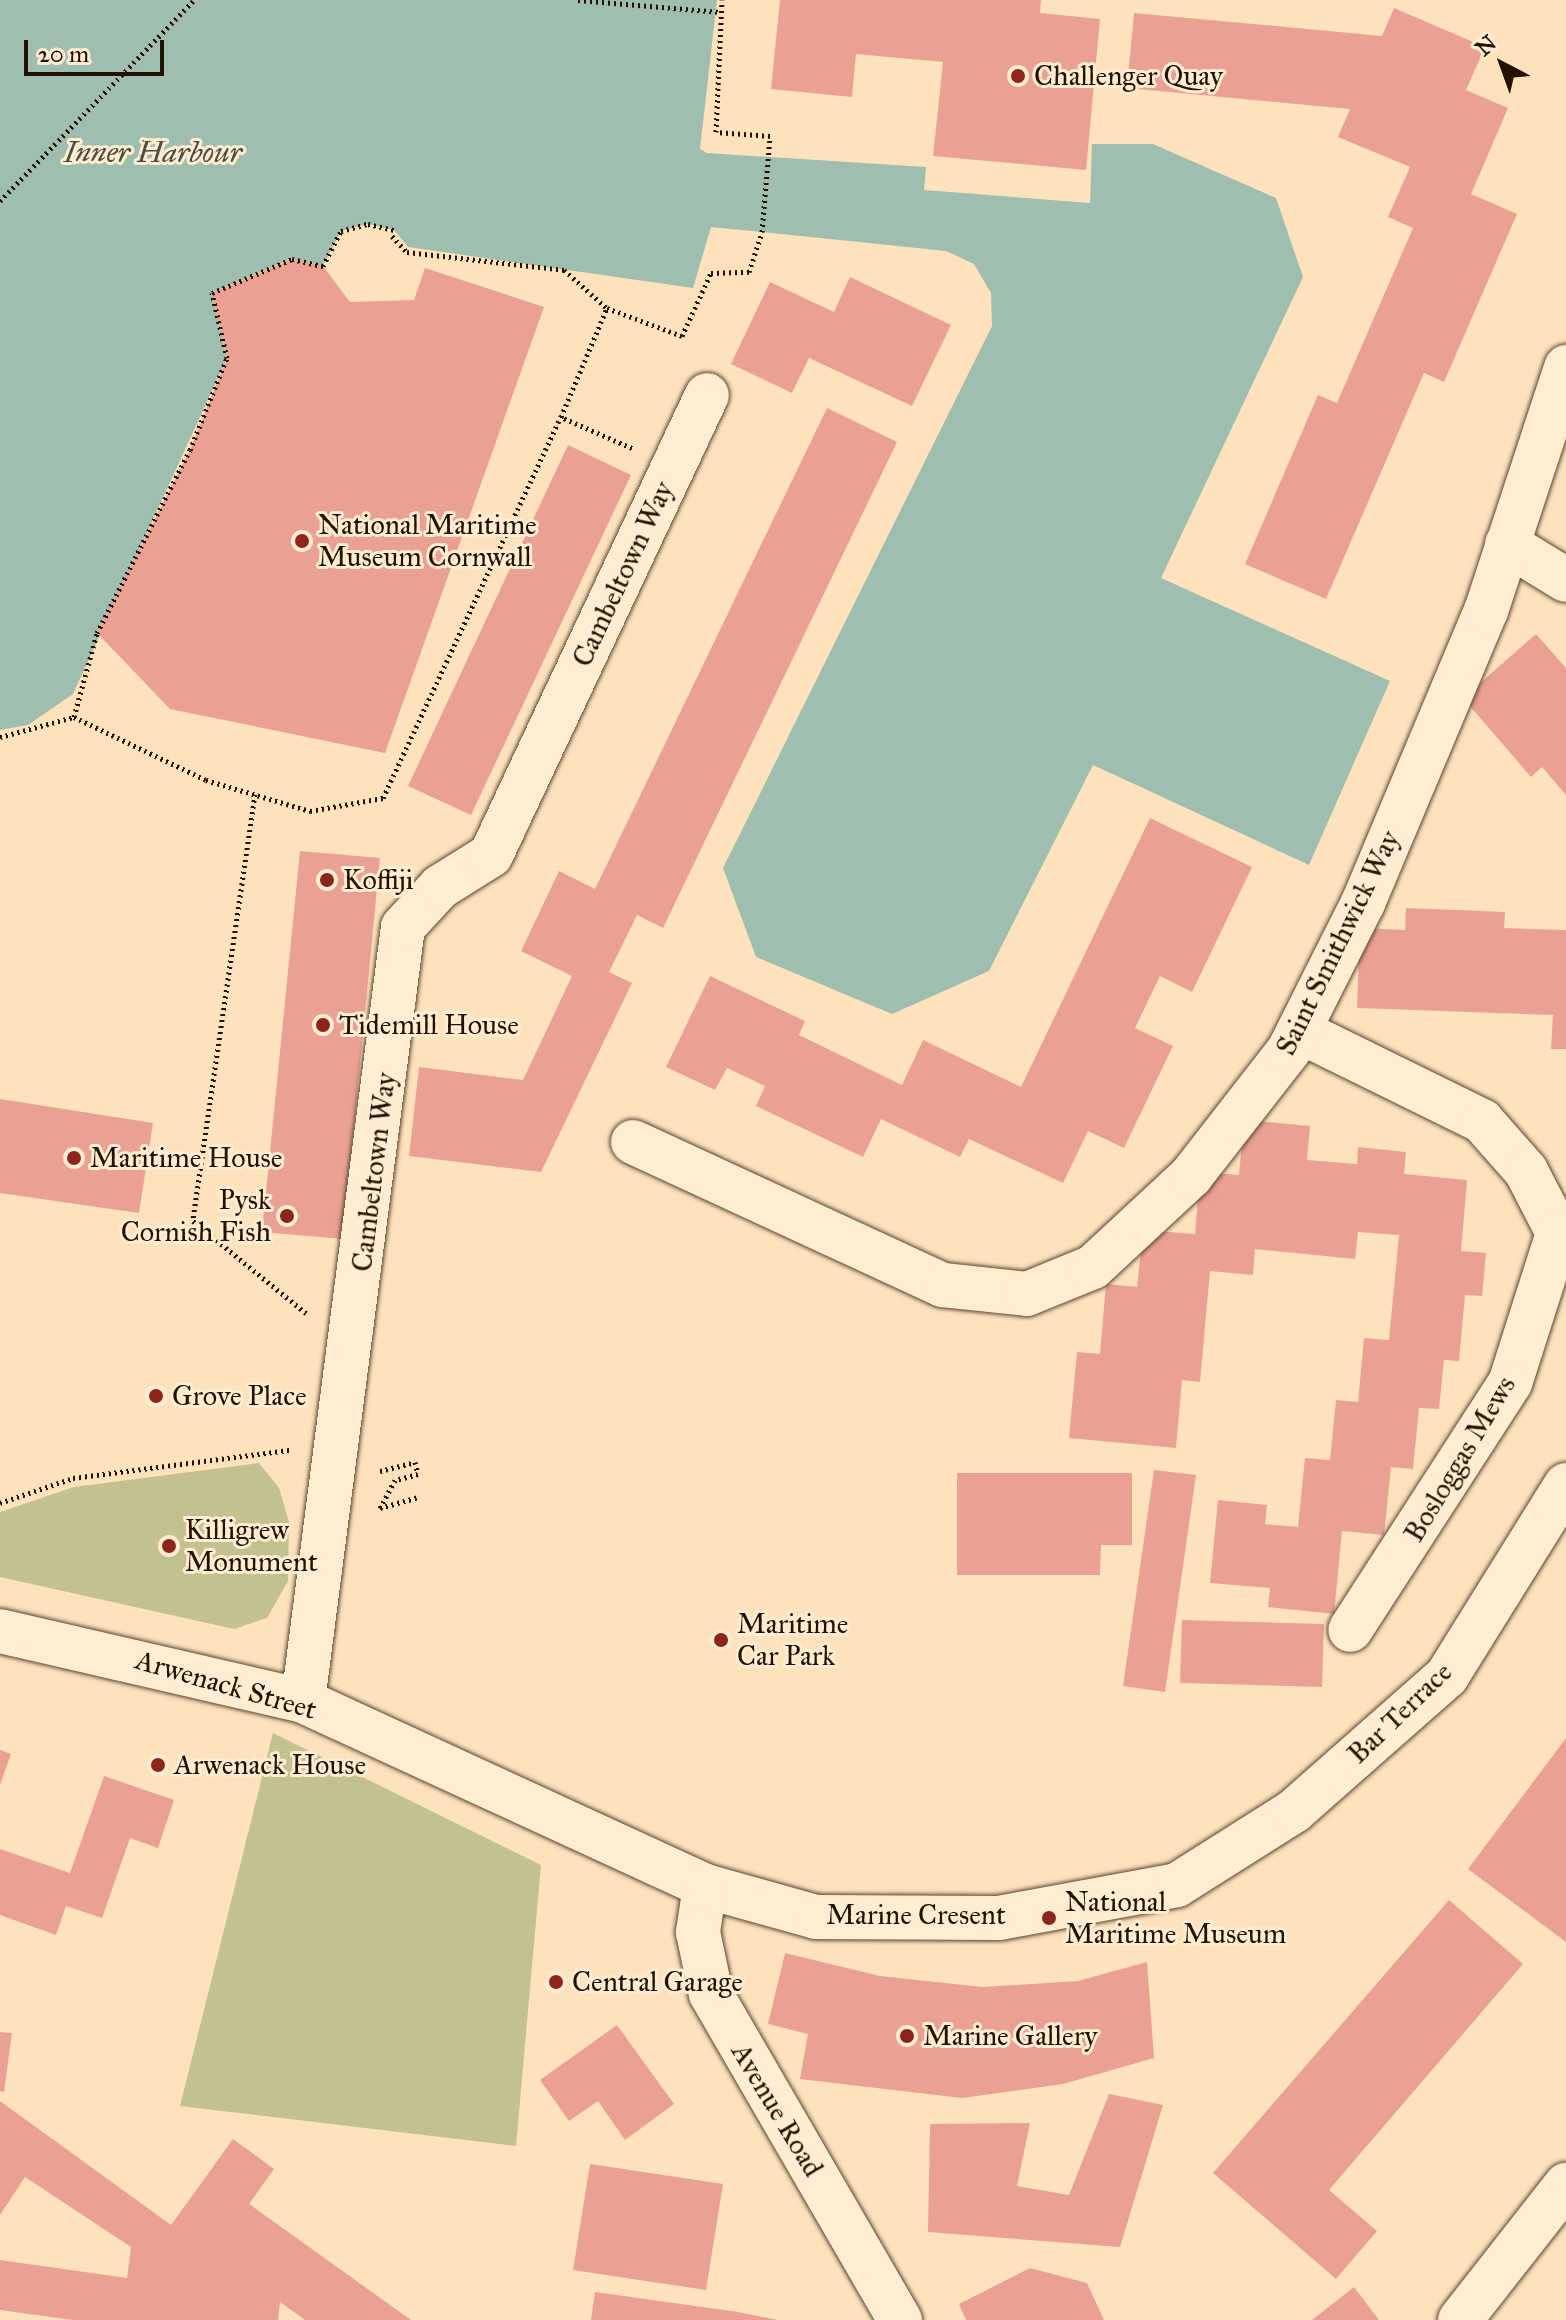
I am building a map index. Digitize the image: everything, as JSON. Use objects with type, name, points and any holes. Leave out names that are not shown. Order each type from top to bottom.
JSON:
[{"type":"street","name":"Saint Smithwick Way","points":[[633,1142],[943,1285],[1027,1294],[1093,1267],[1191,1176],[1299,1031],[1363,903],[1507,544],[1566,367]]},
{"type":"street","name":"Cambeltown Way","points":[[303,1701],[403,927],[440,887],[491,855],[707,395]]},
{"type":"street","points":[[1507,544],[1566,580]]},
{"type":"street","name":"Bosloggas Mews","points":[[1299,1031],[1482,1121],[1526,1171],[1558,1233],[1510,1383],[1350,1630]]},
{"type":"street","name":"Bar Terrace","points":[[1177,1885],[1294,1811],[1447,1676],[1566,1485]]},
{"type":"street","name":"Arwenack Street","points":[[0,1631],[303,1701],[705,1886]]},
{"type":"street","name":"Marine Cresent","points":[[705,1886],[816,1917],[999,1918],[1177,1885]]},
{"type":"street","name":"Avenue Road","points":[[705,1886],[698,1932],[711,1994],[900,2320]]},
{"type":"street","points":[[1460,2320],[1566,2185]]},
{"type":"path","points":[[0,201],[194,0]]},
{"type":"path","points":[[578,0],[720,12]]},
{"type":"path","points":[[74,717],[97,633],[190,450],[227,358],[212,293],[292,259],[323,266],[341,231],[368,224],[393,233],[407,252],[564,270],[607,308],[682,336],[711,273],[749,272],[762,232],[770,136],[716,132],[722,0]]},
{"type":"path","points":[[0,737],[74,717],[206,780],[310,811],[383,798],[561,417],[607,308]]},
{"type":"path","points":[[561,417],[673,466]]},
{"type":"path","points":[[255,794],[193,1221],[313,1319]]},
{"type":"path","points":[[0,1503],[73,1478],[334,1465],[368,1487],[383,1467],[415,1462],[418,1474],[395,1480],[380,1508],[418,1497]]},
{"type":"shaded area","points":[[259,1463],[279,1488],[289,1522],[288,1581],[267,1618],[234,1629],[0,1577],[0,1512],[74,1487]]},
{"type":"shaded area","points":[[273,1733],[541,1865],[516,2146],[180,2106]]},
{"type":"water","name":"Inner Harbour","points":[[0,0],[717,0],[700,149],[707,153],[926,167],[924,190],[1090,203],[1092,144],[1153,144],[1276,198],[1303,277],[1161,578],[1390,681],[1309,865],[1093,765],[989,971],[892,1014],[756,957],[723,868],[992,326],[991,293],[974,264],[946,251],[762,232],[711,227],[693,288],[408,247],[394,230],[368,224],[341,231],[323,266],[291,259],[212,293],[227,358],[73,694],[28,725],[0,730]]},
{"type":"building","name":"Challenger Quay","points":[[780,0],[1041,0],[1040,13],[1100,19],[1086,170],[933,156],[943,62],[856,54],[852,97],[771,89]]},
{"type":"building","points":[[1394,8],[1485,47],[1466,90],[1508,108],[1471,194],[1517,214],[1444,382],[1424,373],[1326,599],[1245,564],[1318,395],[1337,403],[1413,228],[1388,217],[1410,167],[1338,137],[1350,109],[1127,88],[1134,13],[1382,36]]},
{"type":"building","name":"National Maritime Museum Cornwall","points":[[292,259],[323,266],[350,302],[414,300],[425,268],[544,307],[385,753],[170,709],[97,633],[190,450],[227,358],[212,293]]},
{"type":"building","points":[[850,277],[951,325],[912,406],[809,358],[792,393],[731,364],[770,282],[834,312]]},
{"type":"building","points":[[827,408],[897,442],[663,928],[637,915],[609,972],[632,983],[541,1172],[409,1156],[419,1067],[523,1080],[572,976],[521,951],[559,871],[595,889]]},
{"type":"building","points":[[568,445],[631,475],[471,815],[408,786]]},
{"type":"building","points":[[1536,634],[1566,668],[1566,795],[1542,767],[1531,777],[1463,698]]},
{"type":"building","points":[[1150,818],[1252,867],[1192,992],[1160,976],[1135,1028],[1173,1046],[1124,1148],[1088,1131],[1063,1183],[969,1139],[960,1157],[881,1119],[863,1157],[756,1106],[765,1086],[727,1068],[715,1090],[666,1067],[710,976],[805,1021],[799,1035],[902,1085],[923,1040],[1021,1087]]},
{"type":"building","name":"Tidemill House","points":[[300,851],[380,858],[343,1239],[262,1232]]},
{"type":"building","points":[[1406,908],[1505,912],[1504,928],[1566,930],[1566,1049],[1551,1049],[1553,1015],[1357,1008],[1360,928],[1405,930]]},
{"type":"building","name":"Maritime House","points":[[0,1099],[153,1123],[139,1213],[0,1193]]},
{"type":"building","points":[[1244,1120],[1310,1126],[1307,1160],[1357,1164],[1358,1147],[1406,1152],[1404,1174],[1467,1180],[1461,1251],[1486,1253],[1482,1296],[1465,1295],[1459,1361],[1444,1360],[1439,1409],[1419,1408],[1413,1469],[1391,1467],[1384,1535],[1342,1531],[1334,1614],[1268,1607],[1270,1588],[1210,1583],[1218,1500],[1267,1505],[1265,1524],[1298,1527],[1305,1458],[1330,1460],[1336,1400],[1358,1402],[1364,1338],[1389,1340],[1399,1235],[1358,1232],[1355,1259],[1255,1249],[1253,1275],[1210,1271],[1200,1382],[1182,1380],[1176,1448],[1069,1438],[1077,1352],[1100,1354],[1106,1284],[1137,1287],[1143,1230],[1195,1234],[1200,1172],[1239,1175]]},
{"type":"building","points":[[1154,1470],[1196,1475],[1165,1692],[1123,1686]]},
{"type":"building","points":[[957,1473],[1132,1473],[1132,1545],[1101,1545],[1100,1575],[957,1575]]},
{"type":"building","points":[[1182,1620],[1324,1624],[1322,1687],[1180,1683]]},
{"type":"building","points":[[1566,1738],[1566,1942],[1468,1869]]},
{"type":"building","points":[[0,1750],[11,1754],[0,1785]]},
{"type":"building","points":[[104,1776],[174,1800],[158,1848],[130,1838],[102,1918],[66,1906],[56,1935],[0,1915],[0,1849],[70,1873]]},
{"type":"building","points":[[1449,1900],[1523,1964],[1329,2190],[1377,2231],[1336,2279],[1213,2173]]},
{"type":"building","points":[[785,1953],[880,1976],[982,1987],[1078,1981],[1147,1962],[1154,2058],[1063,2084],[962,2098],[800,2079],[808,2034],[768,2024]]},
{"type":"building","points":[[617,2025],[674,2104],[625,2140],[598,2101],[569,2121],[540,2080]]},
{"type":"building","points":[[0,2032],[12,2033],[4,2092],[0,2091]]},
{"type":"building","points":[[1109,2094],[1163,2105],[1120,2247],[928,2232],[930,2124],[1030,2123],[1017,2186],[1069,2195]]},
{"type":"building","points":[[0,2101],[171,2225],[233,2139],[274,2169],[249,2204],[411,2320],[305,2320],[280,2302],[278,2320],[73,2320],[0,2310],[0,2260],[127,2278],[131,2247],[25,2177],[0,2215]]},
{"type":"building","points":[[590,2164],[723,2184],[706,2290],[573,2270]]},
{"type":"building","points":[[1030,2268],[1087,2283],[1104,2320],[966,2320],[959,2304]]},
{"type":"building","points":[[1354,2287],[1379,2320],[1312,2320]]},
{"type":"building","points":[[595,2292],[738,2312],[778,2320],[591,2320]]},
{"type":"place","name":"Challenger Quay","points":[[1018,76]]},
{"type":"place","name":"National Maritime Museum Cornwall","points":[[302,541]]},
{"type":"place","name":"Koffiji","points":[[327,880]]},
{"type":"place","name":"Tidemill House","points":[[323,1025]]},
{"type":"place","name":"Maritime House","points":[[74,1158]]},
{"type":"place","name":"Pysk Cornish Fish","points":[[287,1216]]},
{"type":"place","name":"Grove Place","points":[[156,1396]]},
{"type":"place","name":"Killigrew Monument","points":[[169,1546]]},
{"type":"place","name":"Maritime Car Park","points":[[721,1640]]},
{"type":"place","name":"Arwenack House","points":[[158,1765]]},
{"type":"place","name":"National Maritime Museum","points":[[1049,1918]]},
{"type":"place","name":"Central Garage","points":[[556,1982]]},
{"type":"place","name":"Marine Gallery","points":[[907,2036]]}]
